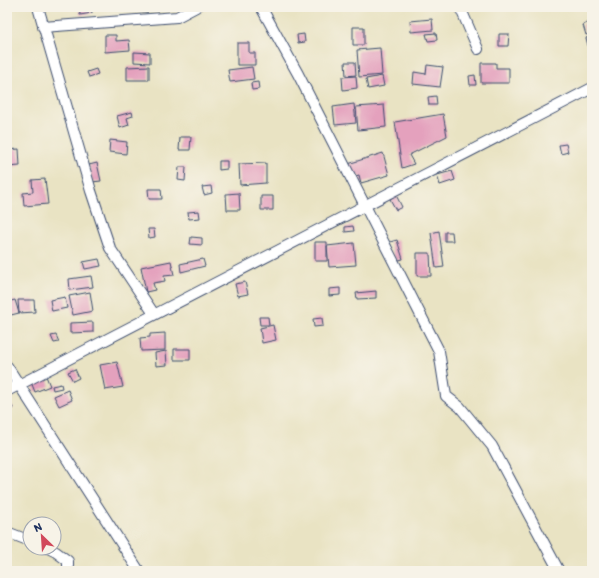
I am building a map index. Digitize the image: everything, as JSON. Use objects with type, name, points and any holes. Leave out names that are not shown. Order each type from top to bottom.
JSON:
[{"type":"street","points":[[38,7],[91,191],[110,248],[154,314]]},
{"type":"street","points":[[43,27],[177,17],[196,7]]},
{"type":"street","points":[[261,7],[298,74],[439,351],[446,396],[460,407],[492,446],[559,571]]},
{"type":"street","points":[[460,7],[478,49]]},
{"type":"street","points":[[7,391],[592,88]]},
{"type":"street","points":[[7,366],[139,571]]},
{"type":"street","points":[[7,532],[22,538]]},
{"type":"street","points":[[61,556],[68,561],[68,571]]},
{"type":"building","points":[[79,7],[91,7],[92,13],[80,15]]},
{"type":"building","points":[[432,19],[433,30],[411,32],[410,21]]},
{"type":"building","points":[[589,22],[592,33],[586,35],[583,25]]},
{"type":"building","points":[[353,27],[364,27],[364,45],[353,45]]},
{"type":"building","points":[[436,33],[437,40],[428,41],[426,34]]},
{"type":"building","points":[[304,34],[305,42],[298,43],[297,35]]},
{"type":"building","points":[[499,34],[509,34],[508,46],[499,46]]},
{"type":"building","points":[[105,35],[116,35],[116,41],[129,40],[130,50],[105,52]]},
{"type":"building","points":[[592,36],[592,52],[590,53],[586,38]]},
{"type":"building","points":[[237,43],[249,43],[249,53],[255,53],[255,65],[237,65]]},
{"type":"building","points":[[380,48],[382,75],[359,77],[357,50]]},
{"type":"building","points":[[134,52],[150,53],[150,63],[134,62]]},
{"type":"building","points":[[345,62],[355,62],[356,75],[346,76]]},
{"type":"building","points":[[481,63],[496,63],[496,68],[509,68],[509,83],[481,83]]},
{"type":"building","points":[[427,65],[443,67],[440,87],[413,84],[414,72],[426,74]]},
{"type":"building","points":[[149,66],[149,80],[127,80],[127,67]]},
{"type":"building","points":[[252,67],[254,79],[230,82],[228,70]]},
{"type":"building","points":[[96,69],[98,74],[89,77],[87,72]]},
{"type":"building","points":[[475,75],[476,85],[470,85],[469,76]]},
{"type":"building","points":[[356,76],[357,88],[343,90],[342,77]]},
{"type":"building","points":[[382,76],[384,86],[368,89],[366,79]]},
{"type":"building","points":[[258,82],[259,89],[252,90],[251,83]]},
{"type":"building","points":[[436,96],[437,105],[429,105],[428,97]]},
{"type":"building","points":[[354,104],[356,123],[335,125],[333,107]]},
{"type":"building","points":[[384,105],[386,127],[358,130],[356,107]]},
{"type":"building","points":[[132,112],[133,116],[127,118],[129,125],[120,128],[117,116]]},
{"type":"building","points":[[443,114],[447,136],[409,155],[414,164],[402,168],[395,122]]},
{"type":"building","points":[[180,137],[191,137],[190,150],[179,150]]},
{"type":"building","points":[[110,140],[127,142],[126,154],[109,152]]},
{"type":"building","points":[[566,144],[568,152],[561,154],[559,145]]},
{"type":"building","points":[[19,149],[20,166],[7,167],[7,150]]},
{"type":"building","points":[[383,153],[389,175],[361,183],[359,175],[352,177],[348,164]]},
{"type":"building","points":[[219,161],[227,161],[227,169],[219,170]]},
{"type":"building","points":[[97,163],[101,181],[92,182],[89,165]]},
{"type":"building","points":[[266,163],[266,183],[240,185],[239,164]]},
{"type":"building","points":[[179,167],[186,167],[185,181],[178,180]]},
{"type":"building","points":[[452,171],[455,180],[440,185],[437,175]]},
{"type":"building","points":[[45,179],[48,204],[24,206],[23,193],[33,192],[32,180]]},
{"type":"building","points":[[211,186],[212,193],[204,195],[202,187]]},
{"type":"building","points":[[148,189],[161,189],[162,199],[149,199]]},
{"type":"building","points":[[239,193],[240,210],[227,210],[226,194]]},
{"type":"building","points":[[396,195],[402,207],[396,210],[390,199]]},
{"type":"building","points":[[261,196],[273,196],[273,210],[261,210]]},
{"type":"building","points":[[199,211],[200,218],[189,219],[188,212]]},
{"type":"building","points":[[353,226],[354,231],[345,232],[345,227]]},
{"type":"building","points":[[148,229],[154,229],[155,237],[149,238]]},
{"type":"building","points":[[439,231],[444,267],[436,268],[431,233]]},
{"type":"building","points":[[445,232],[452,232],[453,241],[445,241]]},
{"type":"building","points":[[191,237],[202,238],[202,245],[190,244]]},
{"type":"building","points":[[397,240],[403,259],[395,261],[390,242]]},
{"type":"building","points":[[315,242],[327,242],[327,261],[315,261]]},
{"type":"building","points":[[354,243],[356,265],[329,267],[327,246]]},
{"type":"building","points":[[417,253],[430,253],[431,276],[417,276]]},
{"type":"building","points":[[99,259],[101,266],[85,269],[83,262]]},
{"type":"building","points":[[203,259],[205,266],[181,272],[180,264]]},
{"type":"building","points":[[171,261],[174,275],[164,276],[165,281],[153,283],[155,290],[146,292],[141,267]]},
{"type":"building","points":[[91,276],[93,287],[70,290],[69,279]]},
{"type":"building","points":[[245,282],[248,294],[238,296],[235,284]]},
{"type":"building","points":[[340,288],[340,295],[329,296],[329,289]]},
{"type":"building","points":[[376,291],[376,298],[357,299],[356,293]]},
{"type":"building","points":[[90,292],[93,311],[73,315],[69,296]]},
{"type":"building","points":[[65,297],[67,308],[52,311],[50,300]]},
{"type":"building","points":[[15,300],[19,313],[7,316],[7,302]]},
{"type":"building","points":[[18,300],[34,300],[35,312],[19,313]]},
{"type":"building","points":[[259,317],[268,317],[269,325],[260,325]]},
{"type":"building","points":[[322,318],[323,326],[314,327],[313,319]]},
{"type":"building","points":[[93,322],[93,332],[70,333],[70,323]]},
{"type":"building","points":[[273,325],[276,340],[262,343],[260,328]]},
{"type":"building","points":[[165,333],[165,350],[141,351],[140,338],[150,337],[150,334]]},
{"type":"building","points":[[56,335],[59,342],[54,343],[51,336]]},
{"type":"building","points":[[174,349],[190,349],[190,360],[174,360]]},
{"type":"building","points":[[166,351],[167,365],[156,366],[155,353]]},
{"type":"building","points":[[117,362],[123,387],[105,390],[100,365]]},
{"type":"building","points":[[75,369],[79,378],[73,381],[68,372]]},
{"type":"building","points":[[46,376],[50,386],[35,392],[31,382]]},
{"type":"building","points":[[61,384],[62,388],[53,390],[52,386]]},
{"type":"building","points":[[68,390],[72,400],[59,406],[54,396]]},
{"type":"building","points":[[9,401],[13,408],[7,412],[7,402]]}]
